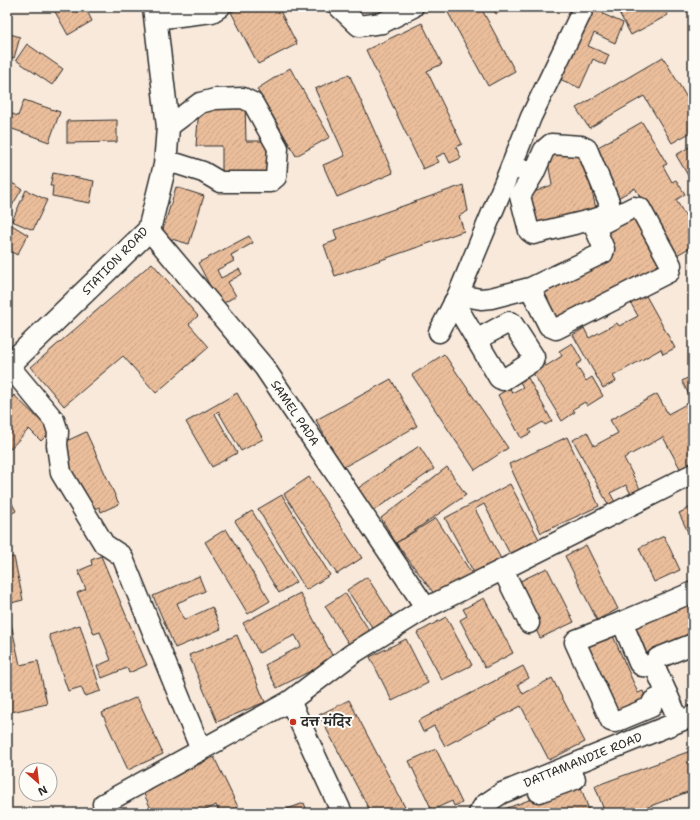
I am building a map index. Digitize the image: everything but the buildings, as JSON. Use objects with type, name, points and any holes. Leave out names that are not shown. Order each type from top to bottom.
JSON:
[{"type":"main road","name":"STATION ROAD","points":[[8,367],[148,230],[165,163],[168,127],[155,13]]},
{"type":"street","points":[[155,13],[212,12],[220,7]]},
{"type":"street","points":[[339,7],[359,26],[382,23],[413,7]]},
{"type":"street","points":[[439,332],[456,299],[512,167],[531,117],[584,7]]},
{"type":"street","points":[[165,163],[178,164],[203,172],[220,182],[270,182],[276,177],[278,148],[253,103],[243,98],[215,99],[200,103],[168,127]]},
{"type":"street","points":[[551,144],[581,146],[587,149],[609,202],[609,210],[599,218],[533,234],[529,231],[520,196],[534,173],[544,150],[551,144]]},
{"type":"street","points":[[512,167],[534,173]]},
{"type":"street","points":[[456,299],[492,298],[530,288],[604,253],[604,249],[596,230],[597,226],[634,207],[640,208],[671,265],[669,272],[556,329],[549,326],[530,288]]},
{"type":"street","name":"SAMEL PADA","points":[[148,230],[264,367],[426,608]]},
{"type":"street","points":[[456,299],[476,340]]},
{"type":"street","points":[[8,367],[54,420],[58,432],[57,445],[61,474],[104,544],[122,556],[201,750]]},
{"type":"street","points":[[506,575],[693,474]]},
{"type":"street","points":[[103,804],[290,701],[352,654],[426,608],[506,575],[544,563]]},
{"type":"street","points":[[506,575],[529,623]]},
{"type":"street","points":[[667,694],[653,702],[651,707],[615,722],[611,721],[575,642],[576,640],[693,592]]},
{"type":"street","points":[[622,622],[642,666],[655,667]]},
{"type":"street","points":[[686,719],[667,694],[655,667],[656,660],[658,658],[693,644]]},
{"type":"street","points":[[290,701],[342,813]]},
{"type":"street","name":"DATTAMANDIE ROAD","points":[[478,813],[484,805],[502,793],[686,719]]},
{"type":"street","points":[[492,813],[495,809],[575,779]]},
{"type":"place","name":"दत्त मंदिर","points":[[293,722]]}]
